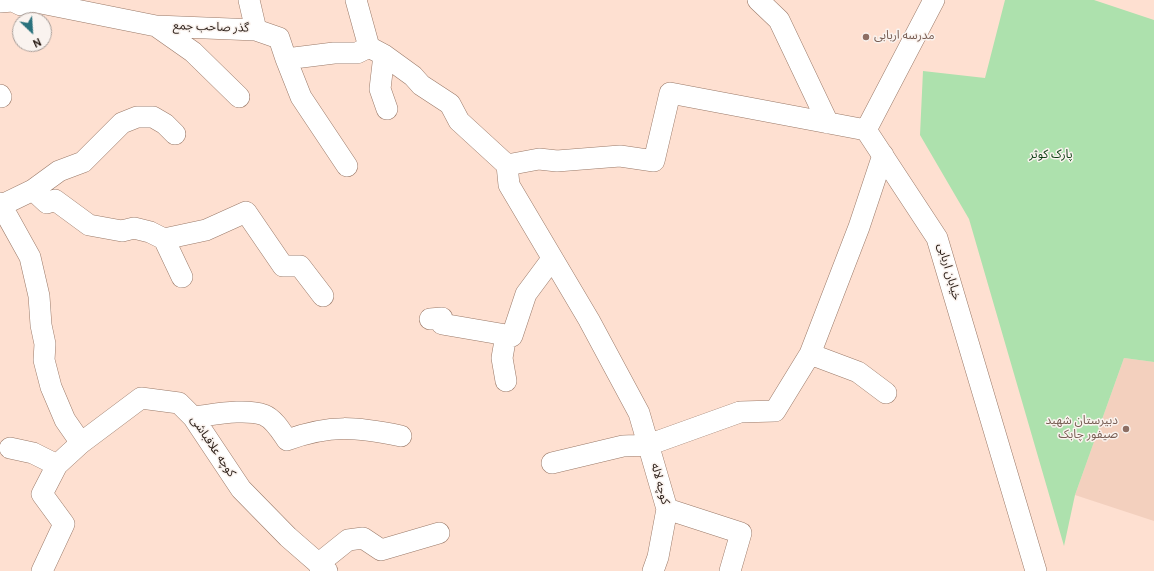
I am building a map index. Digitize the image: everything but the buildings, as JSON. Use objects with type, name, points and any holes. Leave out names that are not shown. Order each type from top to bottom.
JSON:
[{"type":"street","name":"گذر صاحب جمع","points":[[0,2],[12,1],[21,5],[31,0],[156,26],[256,30],[279,38],[286,59]]},
{"type":"street","points":[[249,0],[256,30]]},
{"type":"street","points":[[356,0],[377,51],[380,89],[387,109]]},
{"type":"street","points":[[758,0],[779,20],[828,123]]},
{"type":"street","points":[[347,166],[301,97],[286,59],[334,53],[377,51],[413,76],[421,85],[450,104],[459,121],[507,165],[539,159],[558,161],[620,156],[654,161],[670,93],[866,130],[934,0]]},
{"type":"street","points":[[156,26],[193,52],[239,97]]},
{"type":"street","points":[[81,444],[65,420],[51,387],[44,360],[45,344],[41,325],[39,296],[30,257],[1,204],[33,190],[59,171],[84,162],[122,123],[138,117],[153,117],[165,124],[175,134]]},
{"type":"street","name":"خیابان اربابی","points":[[866,130],[937,238],[1036,571]]},
{"type":"street","points":[[552,463],[623,446],[648,445],[740,412],[775,411],[810,354],[859,227],[883,156]]},
{"type":"street","name":"کوچه لاله","points":[[507,165],[509,185],[589,320],[639,413],[667,509],[658,557],[653,571]]},
{"type":"street","points":[[33,190],[47,204],[55,200],[89,225],[122,231],[134,228],[150,232],[164,239],[182,277]]},
{"type":"street","points":[[164,239],[206,230],[246,212],[283,266],[300,266],[323,296]]},
{"type":"street","points":[[430,319],[442,318],[442,324],[512,336],[526,294],[552,259]]},
{"type":"street","points":[[506,335],[502,358],[506,381]]},
{"type":"street","points":[[810,354],[858,372],[886,393]]},
{"type":"street","name":"کوچه علافباشی","points":[[56,465],[141,398],[179,403],[193,417],[241,489],[288,537],[323,567]]},
{"type":"street","points":[[193,417],[251,412],[265,415],[276,424],[287,440],[307,433],[350,427],[401,436]]},
{"type":"street","points":[[10,448],[33,453],[56,465],[42,494],[64,524],[42,571]]},
{"type":"street","points":[[667,509],[741,533],[730,571]]},
{"type":"street","points":[[323,567],[348,540],[363,538],[381,550],[439,533]]},
{"type":"shaded area","name":"دبیرستان شهید صیفور چابک","points":[[1124,358],[1154,362],[1154,521],[1075,495]]},
{"type":"green space","name":"پارک کوثر","points":[[1005,0],[1094,0],[1154,20],[1154,362],[1124,358],[1075,495],[1064,546],[969,219],[920,135],[923,71],[985,78]]},
{"type":"place","name":"مدرسه اربابی","points":[[866,37]]},
{"type":"place","name":"دبیرستان شهید صیفور چابک","points":[[1126,429]]}]
